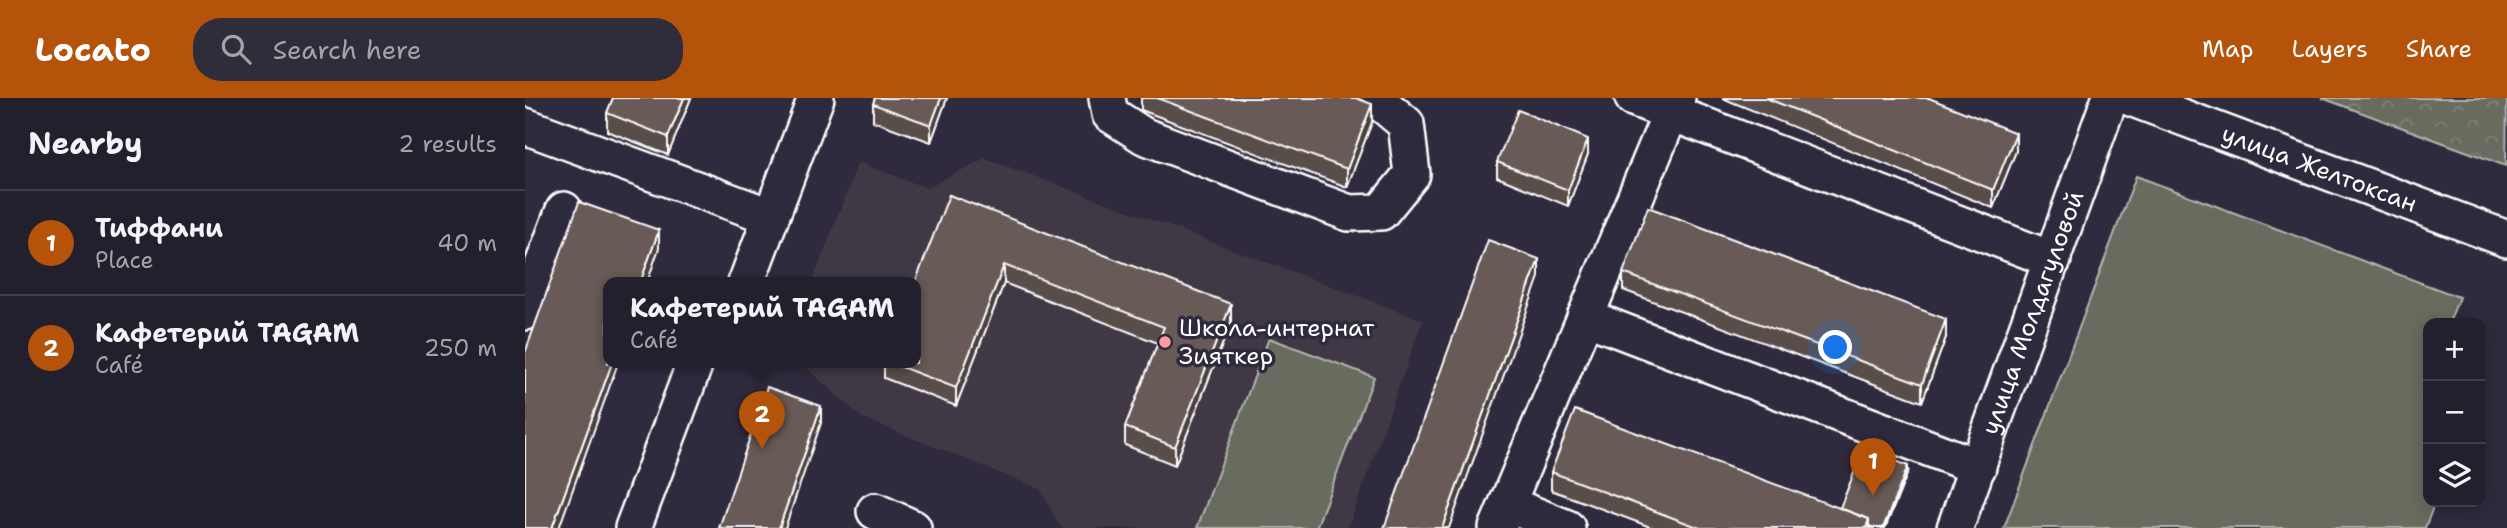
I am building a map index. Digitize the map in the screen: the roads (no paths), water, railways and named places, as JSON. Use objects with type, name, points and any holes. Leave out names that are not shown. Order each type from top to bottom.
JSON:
[{"type":"street","points":[[728,277],[796,98]]},
{"type":"street","points":[[747,277],[815,98]]},
{"type":"street","points":[[1107,98],[1110,114],[1144,136],[1349,213],[1381,212],[1412,174],[1406,124],[1375,98]]},
{"type":"street","points":[[1633,98],[1674,105],[2053,260]]},
{"type":"street","name":"улица Молдагуловой","points":[[1955,528],[2110,98]]},
{"type":"street","name":"улица Желтоксан","points":[[2131,98],[2507,239]]},
{"type":"street","points":[[1567,528],[1502,516],[1674,105]]},
{"type":"street","points":[[527,131],[753,210]]},
{"type":"street","points":[[525,312],[564,210]]},
{"type":"street","points":[[1585,317],[1978,467]]},
{"type":"street","points":[[633,528],[693,368]]},
{"type":"street","points":[[654,528],[713,368]]},
{"type":"street","points":[[875,511],[913,528]]},
{"type":"place","name":"Школа-интернат Зияткер","points":[[1165,342]]},
{"type":"place","name":"Кафетерий TAGAM","points":[[762,449]]},
{"type":"place","name":"Тиффани","points":[[1873,496]]}]
